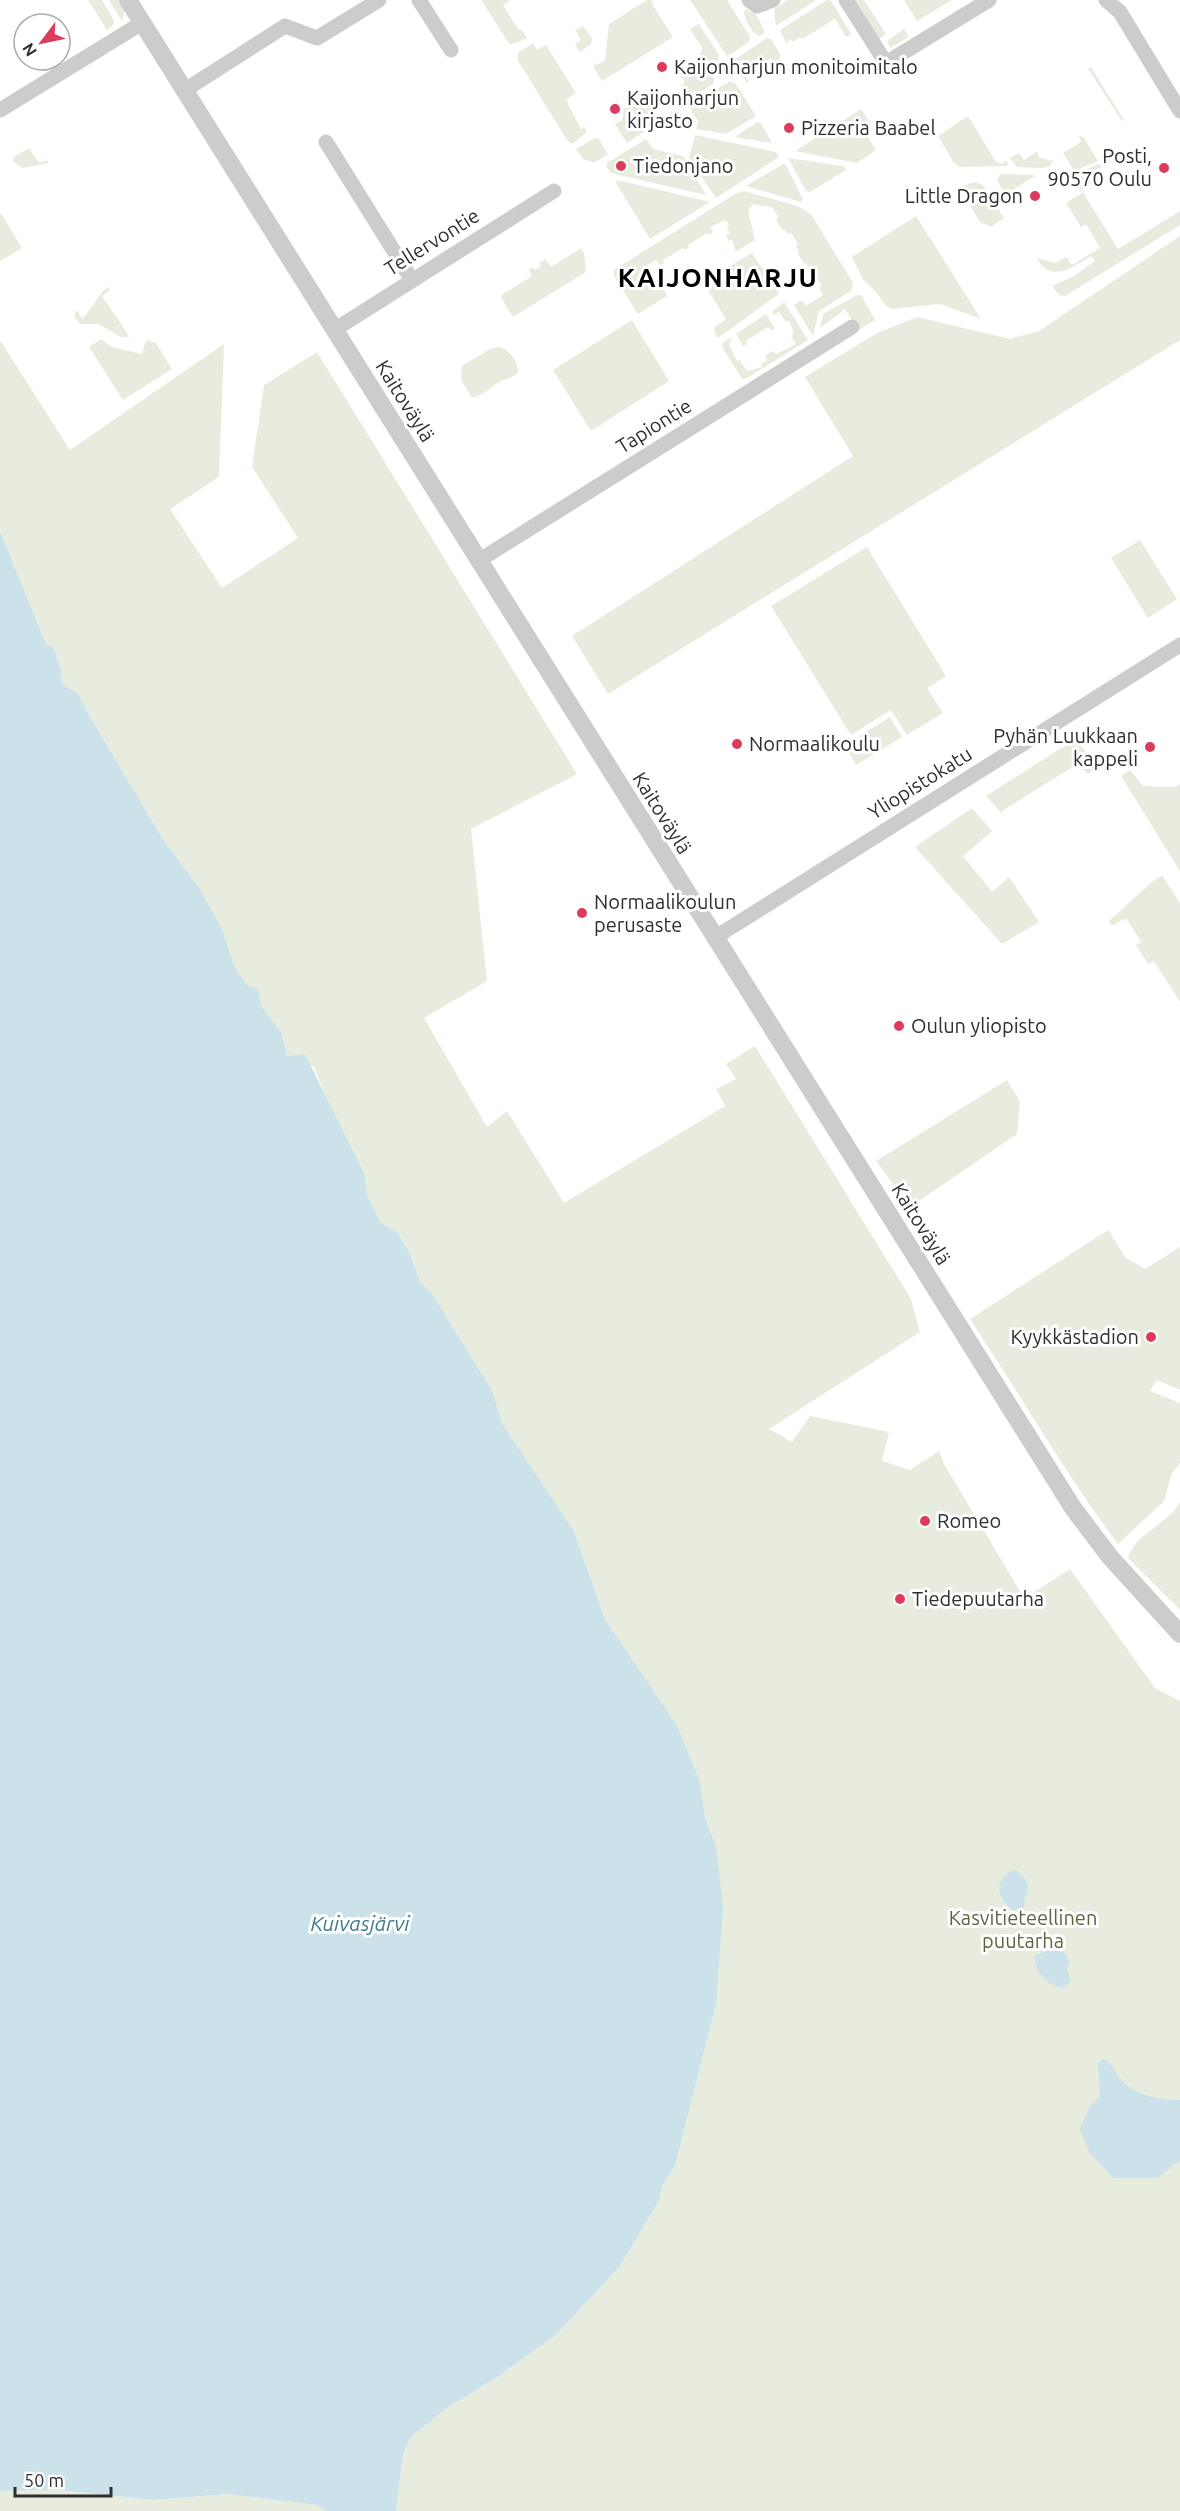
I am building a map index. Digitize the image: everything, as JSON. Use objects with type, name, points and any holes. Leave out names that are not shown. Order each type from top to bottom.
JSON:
[{"type":"street","name":"Kaitoväylä","points":[[128,0],[1073,1508],[1118,1566],[1180,1634]]},
{"type":"street","points":[[185,90],[285,26],[317,38],[379,0]]},
{"type":"street","points":[[419,0],[451,50]]},
{"type":"street","points":[[749,0],[757,6],[773,0]]},
{"type":"street","points":[[846,0],[886,63],[989,0]]},
{"type":"street","points":[[1106,0],[1119,12],[1180,111]]},
{"type":"street","points":[[0,110],[142,23]]},
{"type":"street","points":[[326,142],[412,280]]},
{"type":"street","name":"Tellervontie","points":[[334,330],[554,191]]},
{"type":"street","name":"Tapiontie","points":[[478,561],[852,327]]},
{"type":"street","name":"Yliopistokatu","points":[[714,938],[1180,645]]},
{"type":"green space","points":[[88,0],[102,0],[114,21],[107,30]]},
{"type":"green space","points":[[109,0],[119,0],[125,9],[122,21]]},
{"type":"green space","points":[[481,0],[510,0],[503,5],[518,29],[522,30],[527,38],[510,45]]},
{"type":"green space","points":[[647,0],[653,0],[651,2],[673,37],[602,81],[593,66],[605,61],[609,24]]},
{"type":"green space","points":[[690,0],[727,0],[750,37],[749,42],[727,56]]},
{"type":"green space","points":[[788,0],[816,0],[776,26],[774,9]]},
{"type":"green space","points":[[827,0],[831,1],[851,34],[846,37],[835,19],[802,39],[800,37],[793,42],[791,39],[787,42],[788,46],[780,30]]},
{"type":"green space","points":[[853,0],[864,0],[886,34],[878,40]]},
{"type":"green space","points":[[904,0],[952,0],[917,21]]},
{"type":"green space","points":[[745,9],[756,14],[765,32],[759,36],[753,31],[746,20]]},
{"type":"green space","points":[[699,24],[719,55],[713,84],[689,100],[682,85],[685,82],[681,76],[694,67],[696,59],[700,56],[702,48],[690,29]]},
{"type":"green space","points":[[583,26],[592,38],[591,44],[580,52],[575,44],[581,40],[575,30]]},
{"type":"green space","points":[[904,29],[909,37],[890,48],[887,41]]},
{"type":"green space","points":[[767,38],[771,39],[780,54],[779,66],[777,68],[771,58],[745,74],[749,81],[747,83],[734,60]]},
{"type":"green space","points":[[533,43],[537,50],[546,45],[576,93],[566,100],[581,129],[584,127],[587,132],[572,144],[567,140],[517,59],[518,53]]},
{"type":"green space","points":[[1091,67],[1124,120],[1122,121],[1088,69]]},
{"type":"green space","points":[[730,81],[736,84],[756,116],[726,134],[696,129],[698,121],[689,107]]},
{"type":"green space","points":[[632,105],[653,109],[650,116],[653,117],[651,127],[627,143],[615,124],[622,120],[624,109]]},
{"type":"green space","points":[[861,109],[871,124],[869,139],[876,150],[857,163],[795,151]]},
{"type":"green space","points":[[968,116],[996,162],[1002,164],[1007,160],[1008,166],[961,167],[954,163],[938,136]]},
{"type":"green space","points":[[757,122],[761,123],[772,143],[735,137]]},
{"type":"green space","points":[[695,135],[776,152],[779,157],[716,198],[689,158]]},
{"type":"green space","points":[[1079,135],[1084,138],[1098,161],[1074,171],[1063,153],[1081,142]]},
{"type":"green space","points":[[595,138],[599,139],[608,154],[594,163],[583,159],[576,149]]},
{"type":"green space","points":[[646,139],[653,149],[683,156],[706,195],[611,173],[607,168],[607,163]]},
{"type":"green space","points":[[29,148],[39,163],[47,160],[49,163],[22,168],[13,161],[14,157]]},
{"type":"green space","points":[[1037,151],[1039,157],[1051,161],[1054,159],[1050,166],[1017,167],[1010,158],[1019,153],[1024,160]]},
{"type":"green space","points":[[788,158],[843,166],[846,170],[810,192],[806,191]]},
{"type":"green space","points":[[783,164],[786,165],[803,199],[801,202],[746,186]]},
{"type":"green space","points":[[1099,164],[1102,166],[1088,174],[1093,181],[1081,189],[1118,249],[1180,211],[1180,225],[1065,296],[1059,295],[1052,286],[1074,276],[1095,261],[1091,256],[1077,265],[1055,272],[1042,266],[1037,258],[1055,263],[1066,257],[1072,265],[1100,248],[1086,224],[1081,227],[1066,203],[1082,193],[1071,175]]},
{"type":"green space","points":[[1000,174],[1035,176],[1005,195],[997,180]]},
{"type":"green space","points":[[617,180],[710,202],[650,239],[616,183]]},
{"type":"green space","points":[[975,182],[983,185],[1004,218],[991,227],[980,222],[959,187]]},
{"type":"green space","points":[[744,191],[797,206],[811,214],[853,283],[851,291],[819,311],[813,336],[794,305],[802,300],[806,306],[823,295],[819,288],[822,286],[814,275],[816,273],[813,267],[810,269],[806,263],[804,264],[798,254],[796,246],[798,244],[791,233],[783,231],[776,220],[779,218],[772,207],[753,204],[748,211],[755,240],[736,252],[732,240],[729,241],[726,236],[730,233],[726,220],[710,227],[713,232],[709,235],[707,233],[688,245],[689,247],[685,250],[683,248],[663,260],[664,263],[660,265],[656,260],[645,267],[646,270],[643,272],[646,277],[649,275],[653,281],[657,279],[661,291],[664,289],[667,296],[638,314],[614,276],[614,270],[735,194]]},
{"type":"green space","points":[[0,212],[22,248],[0,261]]},
{"type":"green space","points":[[916,216],[981,319],[940,304],[892,309],[886,306],[863,279],[852,257]]},
{"type":"green space","points":[[1180,236],[1180,340],[608,694],[572,636],[853,456],[805,377],[877,333],[917,317],[1010,339],[1039,331]]},
{"type":"green space","points":[[581,248],[584,253],[586,272],[513,317],[500,296],[532,276],[529,270],[532,267],[535,270],[541,266],[539,263],[545,259],[551,267]]},
{"type":"green space","points":[[752,253],[779,294],[716,337],[714,328],[726,319],[703,282]]},
{"type":"green space","points":[[108,287],[110,290],[102,296],[129,337],[121,337],[98,324],[80,324],[74,316],[77,310],[82,319]]},
{"type":"green space","points":[[861,295],[875,320],[859,330],[845,309],[820,328],[823,314]]},
{"type":"green space","points":[[784,302],[808,340],[742,379],[722,347],[723,343],[730,338],[732,340],[729,344],[737,361],[740,360],[747,371],[762,367],[761,364],[767,360],[765,356],[773,351],[776,354],[796,344],[791,336],[794,334],[789,320],[786,322],[779,312],[774,315],[772,312]]},
{"type":"green space","points":[[766,314],[775,328],[771,331],[768,327],[746,341],[747,344],[743,346],[736,334]]},
{"type":"green space","points":[[632,320],[669,381],[591,431],[553,370]]},
{"type":"green space","points":[[101,339],[112,347],[142,354],[146,340],[156,343],[172,369],[123,400],[89,347]]},
{"type":"green space","name":"Kasvitieteellinen puutarha","points":[[0,340],[70,450],[224,344],[219,477],[170,509],[222,588],[298,538],[252,467],[264,385],[317,352],[577,774],[471,829],[487,981],[424,1018],[487,1127],[507,1111],[564,1203],[725,1106],[716,1089],[736,1079],[726,1064],[755,1046],[911,1299],[920,1332],[769,1429],[792,1442],[810,1416],[889,1432],[882,1461],[910,1470],[939,1451],[944,1464],[1020,1591],[1028,1596],[1070,1569],[1155,1688],[1180,1701],[1180,2511],[396,2511],[403,2455],[410,2438],[447,2408],[496,2378],[556,2335],[620,2266],[659,2201],[662,2186],[675,2166],[716,2004],[716,1846],[705,1818],[700,1781],[678,1727],[605,1619],[573,1529],[503,1425],[492,1390],[431,1292],[420,1282],[410,1254],[397,1232],[380,1222],[367,1195],[365,1175],[332,1111],[314,1067],[287,1056],[282,1033],[261,1006],[258,989],[247,985],[235,968],[222,929],[200,889],[163,839],[78,693],[61,681],[61,669],[53,647],[46,644],[0,531]]},
{"type":"green space","points":[[500,347],[513,357],[518,373],[472,398],[461,380],[462,366],[490,349]]},
{"type":"green space","points":[[1140,540],[1177,599],[1148,618],[1111,558]]},
{"type":"green space","points":[[867,547],[946,676],[927,688],[943,713],[907,735],[891,710],[851,735],[771,606]]},
{"type":"green space","points":[[890,717],[902,737],[856,765],[845,745]]},
{"type":"green space","points":[[1077,738],[1096,769],[1087,774],[1079,763],[1002,811],[1005,817],[986,796]]},
{"type":"green space","points":[[1130,770],[1143,786],[1175,787],[1180,784],[1180,871],[1121,776]]},
{"type":"green space","points":[[972,808],[992,831],[963,856],[992,892],[1009,877],[1039,922],[1002,944],[915,847]]},
{"type":"green space","points":[[1162,875],[1180,903],[1180,1002],[1154,961],[1148,964],[1136,945],[1141,942],[1126,918],[1112,926],[1109,921]]},
{"type":"green space","points":[[1007,1080],[1020,1101],[1017,1134],[910,1207],[876,1161]]},
{"type":"green space","points":[[1108,1230],[1126,1258],[1145,1269],[1180,1247],[1180,1390],[1157,1380],[1150,1391],[1180,1403],[1180,1463],[1172,1473],[1164,1501],[1118,1544],[1061,1461],[970,1319]]},
{"type":"green space","points":[[1180,1502],[1180,1610],[1128,1558],[1138,1542],[1168,1517]]},
{"type":"green space","points":[[57,2490],[154,2500],[227,2494],[317,2505],[325,2511],[0,2511],[0,2491]]},
{"type":"water","name":"Kuivasjärvi","points":[[0,531],[46,644],[53,647],[61,669],[61,681],[78,693],[163,839],[200,889],[222,929],[235,968],[247,985],[258,989],[261,1006],[282,1033],[287,1056],[305,1054],[365,1175],[367,1195],[380,1222],[397,1232],[410,1254],[420,1282],[431,1292],[492,1390],[503,1425],[573,1529],[605,1619],[678,1727],[700,1781],[705,1818],[716,1846],[723,1907],[716,2004],[675,2166],[662,2186],[659,2201],[620,2266],[556,2335],[496,2378],[447,2408],[410,2438],[403,2455],[396,2511],[325,2511],[317,2505],[227,2494],[154,2500],[57,2490],[0,2491]]},
{"type":"water","points":[[1012,1870],[1018,1871],[1027,1884],[1024,1913],[1020,1914],[1007,1905],[1000,1894],[1001,1882]]},
{"type":"water","points":[[1048,1939],[1061,1948],[1070,1961],[1067,1969],[1071,1981],[1063,1988],[1047,1981],[1036,1967],[1035,1955],[1045,1952]]},
{"type":"water","points":[[1104,2059],[1125,2084],[1139,2093],[1155,2098],[1180,2100],[1180,2160],[1158,2178],[1113,2178],[1089,2152],[1080,2129],[1090,2106],[1100,2097],[1098,2062]]},
{"type":"place","name":"Kaijonharjun monitoimitalo","points":[[662,67]]},
{"type":"place","name":"Kaijonharjun kirjasto","points":[[615,109]]},
{"type":"place","name":"Pizzeria Baabel","points":[[789,128]]},
{"type":"place","name":"Tiedonjano","points":[[621,166]]},
{"type":"place","name":"Posti, 90570 Oulu","points":[[1164,168]]},
{"type":"place","name":"Little Dragon","points":[[1035,196]]},
{"type":"place","name":"Normaalikoulu","points":[[737,744]]},
{"type":"place","name":"Pyhän Luukkaan kappeli","points":[[1150,747]]},
{"type":"place","name":"Normaalikoulun perusaste","points":[[582,913]]},
{"type":"place","name":"Oulun yliopisto","points":[[899,1026]]},
{"type":"place","name":"Kyykkästadion","points":[[1151,1337]]},
{"type":"place","name":"Romeo","points":[[925,1521]]},
{"type":"place","name":"Tiedepuutarha","points":[[900,1599]]},
{"type":"district","name":"KAIJONHARJU","points":[[718,278]]}]
